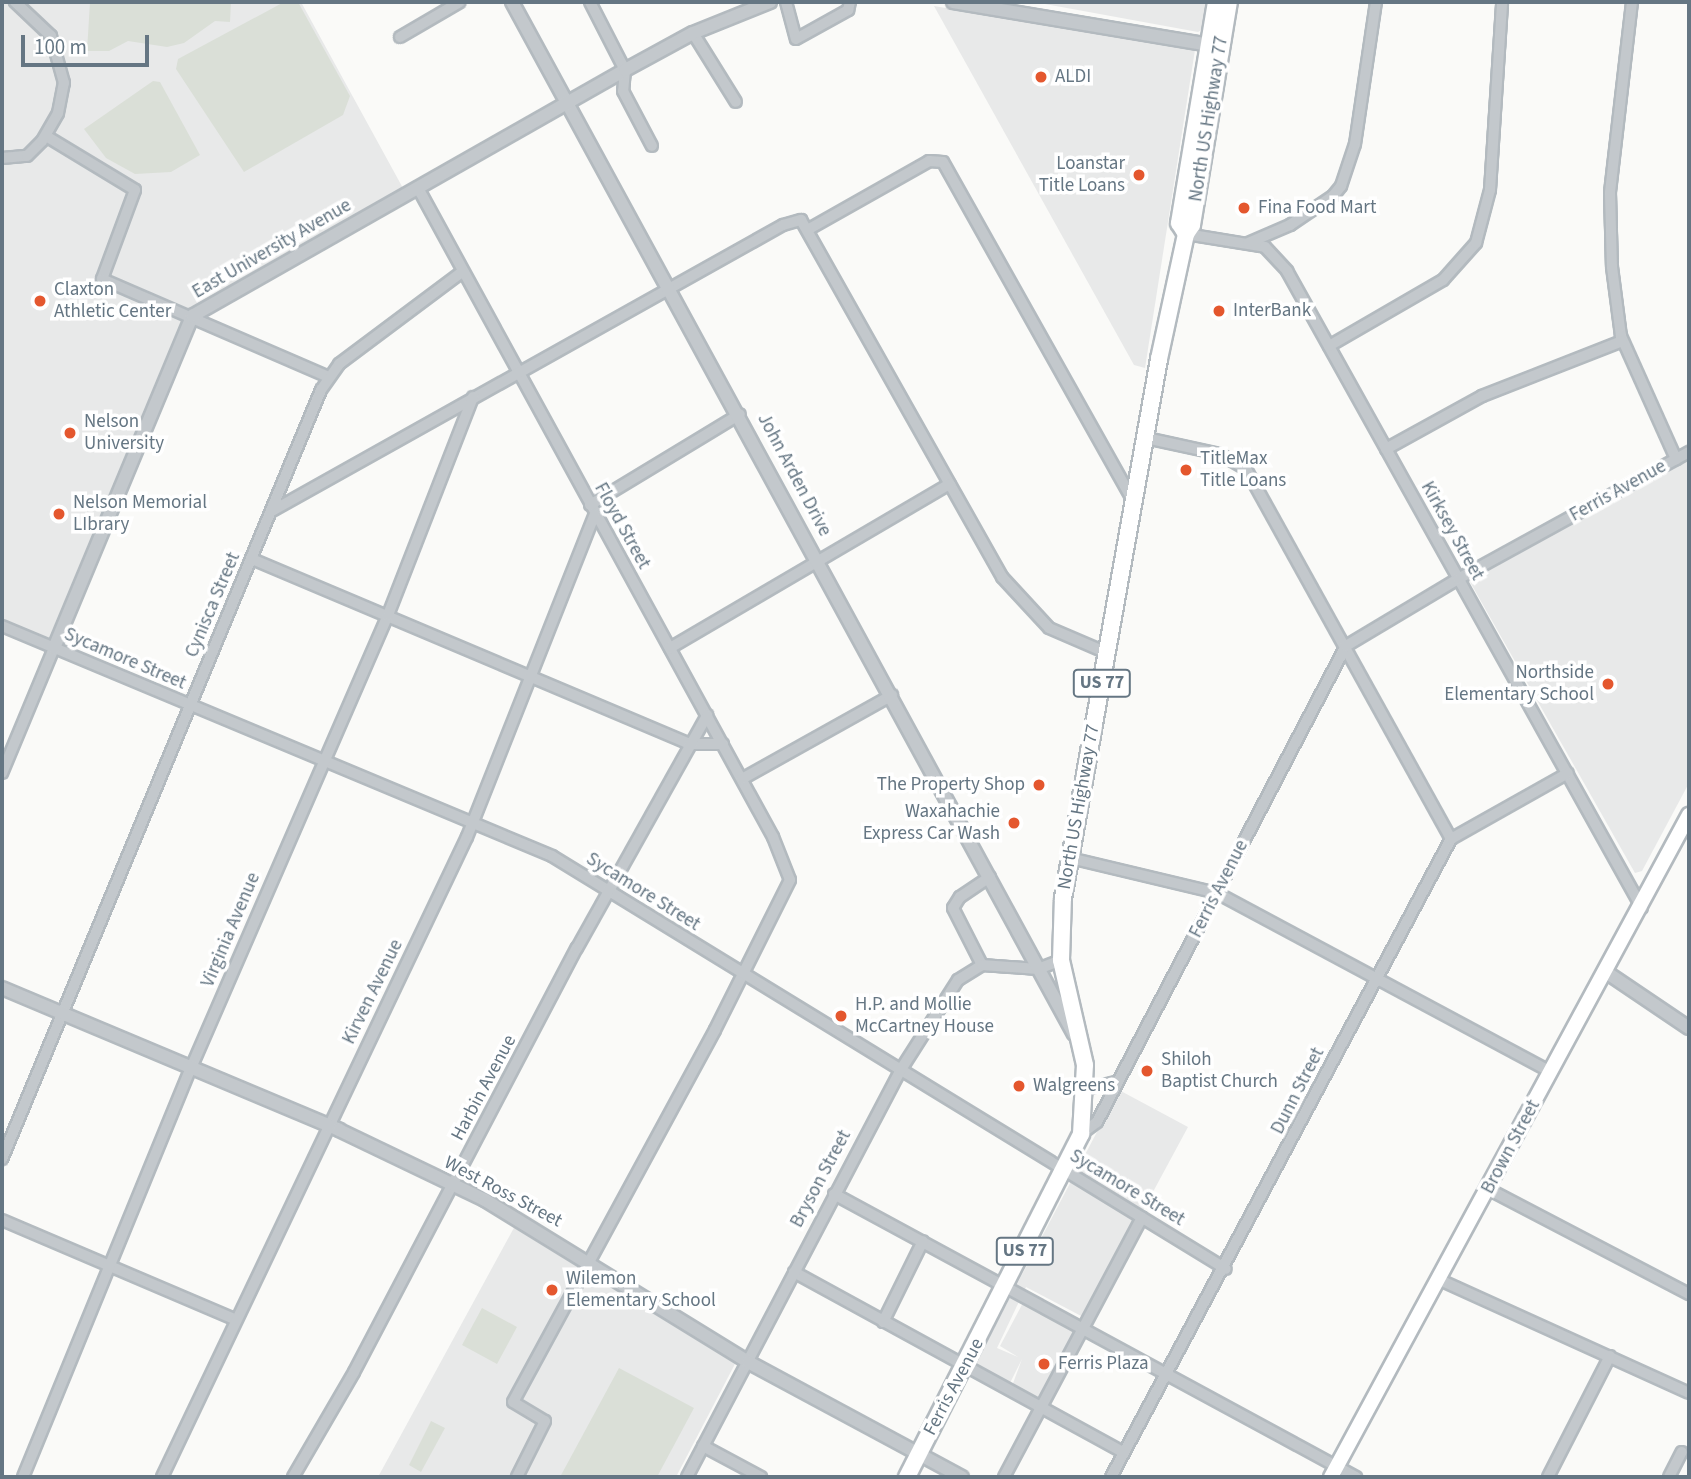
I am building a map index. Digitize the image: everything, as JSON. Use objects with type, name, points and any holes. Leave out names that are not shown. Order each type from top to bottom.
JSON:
[{"type":"main road","name":"North US Highway 77","points":[[1215,45],[1216,2]]},
{"type":"main road","name":"North US Highway 77","points":[[1081,1134],[1087,1089],[1083,1050],[1061,960],[1060,920],[1134,503],[1186,234],[1179,223],[1215,45],[1229,2]]},
{"type":"main road","name":"Brown Street","points":[[1334,1471],[1642,908],[1689,815]]},
{"type":"main road","name":"Ferris Avenue","points":[[907,1477],[1066,1171],[1081,1134]]},
{"type":"street","points":[[2,158],[27,156],[46,136],[62,101],[62,65],[40,21],[15,2]]},
{"type":"street","points":[[400,37],[460,2]]},
{"type":"street","name":"John Arden Drive","points":[[512,2],[740,414],[1038,969]]},
{"type":"street","points":[[590,2],[625,69],[623,91],[652,146]]},
{"type":"street","name":"East University Avenue","points":[[2,773],[192,316],[625,69],[694,33],[770,2]]},
{"type":"street","points":[[786,2],[796,38],[848,10],[850,2]]},
{"type":"street","points":[[953,2],[1215,45]]},
{"type":"street","points":[[1248,243],[1290,225],[1334,196],[1341,186],[1355,144],[1376,2]]},
{"type":"street","points":[[1329,345],[1443,280],[1476,243],[1490,190],[1502,2]]},
{"type":"street","points":[[1632,2],[1610,193],[1612,267],[1622,341],[1676,459]]},
{"type":"street","points":[[694,33],[736,102]]},
{"type":"street","points":[[46,136],[135,190],[103,279],[328,377]]},
{"type":"street","points":[[809,229],[935,159],[947,167],[1134,503]]},
{"type":"street","name":"Floyd Street","points":[[418,188],[517,374],[788,866],[790,883],[744,975]]},
{"type":"street","points":[[272,511],[783,225],[801,220],[809,229],[1002,577],[1024,605],[1066,639],[1107,653]]},
{"type":"street","name":"Kirksey Street","points":[[1186,234],[1248,243],[1276,255],[1329,345],[1642,908]]},
{"type":"street","name":"Cynisca Street","points":[[2,1159],[60,1011],[328,377],[339,364],[462,272]]},
{"type":"street","points":[[1386,449],[1482,396],[1622,341]]},
{"type":"street","name":"Virginia Avenue","points":[[23,1477],[191,1068],[388,615],[473,397]]},
{"type":"street","points":[[592,509],[740,414]]},
{"type":"street","points":[[1146,438],[1220,454],[1246,469],[1451,839],[1568,773]]},
{"type":"street","name":"Ferris Avenue","points":[[1081,1134],[1095,1126],[1346,646],[1458,579],[1689,452]]},
{"type":"street","points":[[670,648],[950,484]]},
{"type":"street","name":"Kirven Avenue","points":[[162,1477],[326,1125],[473,822],[531,677],[592,509]]},
{"type":"street","points":[[252,559],[690,744],[723,744]]},
{"type":"street","name":"Sycamore Street","points":[[2,626],[552,856],[1226,1269]]},
{"type":"street","points":[[742,779],[892,695]]},
{"type":"street","name":"Harbin Avenue","points":[[293,1477],[707,715]]},
{"type":"street","name":"Dunn Street","points":[[1111,1477],[1226,1269],[1451,839]]},
{"type":"street","points":[[1070,858],[1217,893],[1550,1072]]},
{"type":"street","points":[[990,877],[960,897],[953,908],[955,920],[982,965],[1038,969],[1061,960]]},
{"type":"street","name":"Bryson Street","points":[[687,1477],[900,1071],[958,980],[982,965]]},
{"type":"street","points":[[1038,969],[1083,1050]]},
{"type":"street","points":[[1606,972],[1689,1028]]},
{"type":"street","points":[[517,1477],[545,1421],[513,1402],[744,975]]},
{"type":"street","name":"West Ross Street","points":[[2,988],[326,1125],[453,1185],[589,1262],[748,1362],[962,1477]]},
{"type":"street","points":[[1087,1089],[1116,1082]]},
{"type":"street","points":[[1488,1189],[1689,1294]]},
{"type":"street","points":[[834,1194],[1168,1373],[1334,1471],[1356,1477]]},
{"type":"street","points":[[1004,1477],[1142,1217]]},
{"type":"street","points":[[2,1220],[236,1321]]},
{"type":"street","points":[[883,1322],[923,1241]]},
{"type":"street","points":[[794,1272],[1124,1453]]},
{"type":"street","points":[[1440,1280],[1689,1393]]},
{"type":"street","points":[[1548,1477],[1610,1356]]},
{"type":"street","points":[[703,1446],[761,1477]]},
{"type":"street","points":[[1669,1477],[1682,1452]]},
{"type":"shaded area","name":"Nelson University","points":[[2,2],[301,2],[404,190],[187,316],[51,641],[2,620]]},
{"type":"shaded area","points":[[90,2],[231,2],[230,22],[215,21],[184,43],[167,47],[128,41],[109,51],[87,51]]},
{"type":"shaded area","points":[[284,2],[298,2],[350,96],[343,115],[244,172],[176,69],[178,59]]},
{"type":"shaded area","points":[[1034,2],[1209,2],[1205,28],[1198,32]]},
{"type":"shaded area","points":[[934,6],[1195,50],[1145,368],[1134,365]]},
{"type":"shaded area","points":[[153,81],[160,82],[200,155],[171,172],[135,174],[106,158],[84,129]]},
{"type":"shaded area","name":"Northside Elementary School","points":[[1689,457],[1689,783],[1642,871],[1635,873],[1470,582],[1472,577]]},
{"type":"shaded area","points":[[1119,1090],[1188,1127],[1085,1318],[1026,1287],[997,1348],[1018,1357],[1000,1346],[1025,1299],[1078,1329],[1041,1402],[1012,1386],[1022,1359],[1009,1385],[974,1366]]},
{"type":"shaded area","name":"Wilemon Elementary School","points":[[516,1224],[736,1362],[676,1477],[378,1477]]},
{"type":"shaded area","points":[[482,1308],[517,1327],[497,1364],[462,1345]]},
{"type":"shaded area","points":[[619,1368],[694,1408],[657,1477],[560,1477]]},
{"type":"shaded area","points":[[431,1421],[445,1428],[421,1472],[409,1465]]},
{"type":"place","name":"ALDI","points":[[1041,77]]},
{"type":"place","name":"Loanstar Title Loans","points":[[1139,175]]},
{"type":"place","name":"Fina Food Mart","points":[[1244,208]]},
{"type":"place","name":"Claxton Athletic Center","points":[[40,301]]},
{"type":"place","name":"InterBank","points":[[1219,311]]},
{"type":"place","name":"Nelson University","points":[[70,433]]},
{"type":"place","name":"TitleMax Title Loans","points":[[1186,470]]},
{"type":"place","name":"Nelson Memorial LIbrary","points":[[59,514]]},
{"type":"place","name":"Northside Elementary School","points":[[1608,684]]},
{"type":"place","name":"The Property Shop","points":[[1039,785]]},
{"type":"place","name":"Waxahachie Express Car Wash","points":[[1014,823]]},
{"type":"place","name":"H.P. and Mollie McCartney House","points":[[841,1016]]},
{"type":"place","name":"Shiloh Baptist Church","points":[[1147,1071]]},
{"type":"place","name":"Walgreens","points":[[1019,1086]]},
{"type":"place","name":"Wilemon Elementary School","points":[[552,1290]]},
{"type":"place","name":"Ferris Plaza","points":[[1044,1364]]}]
